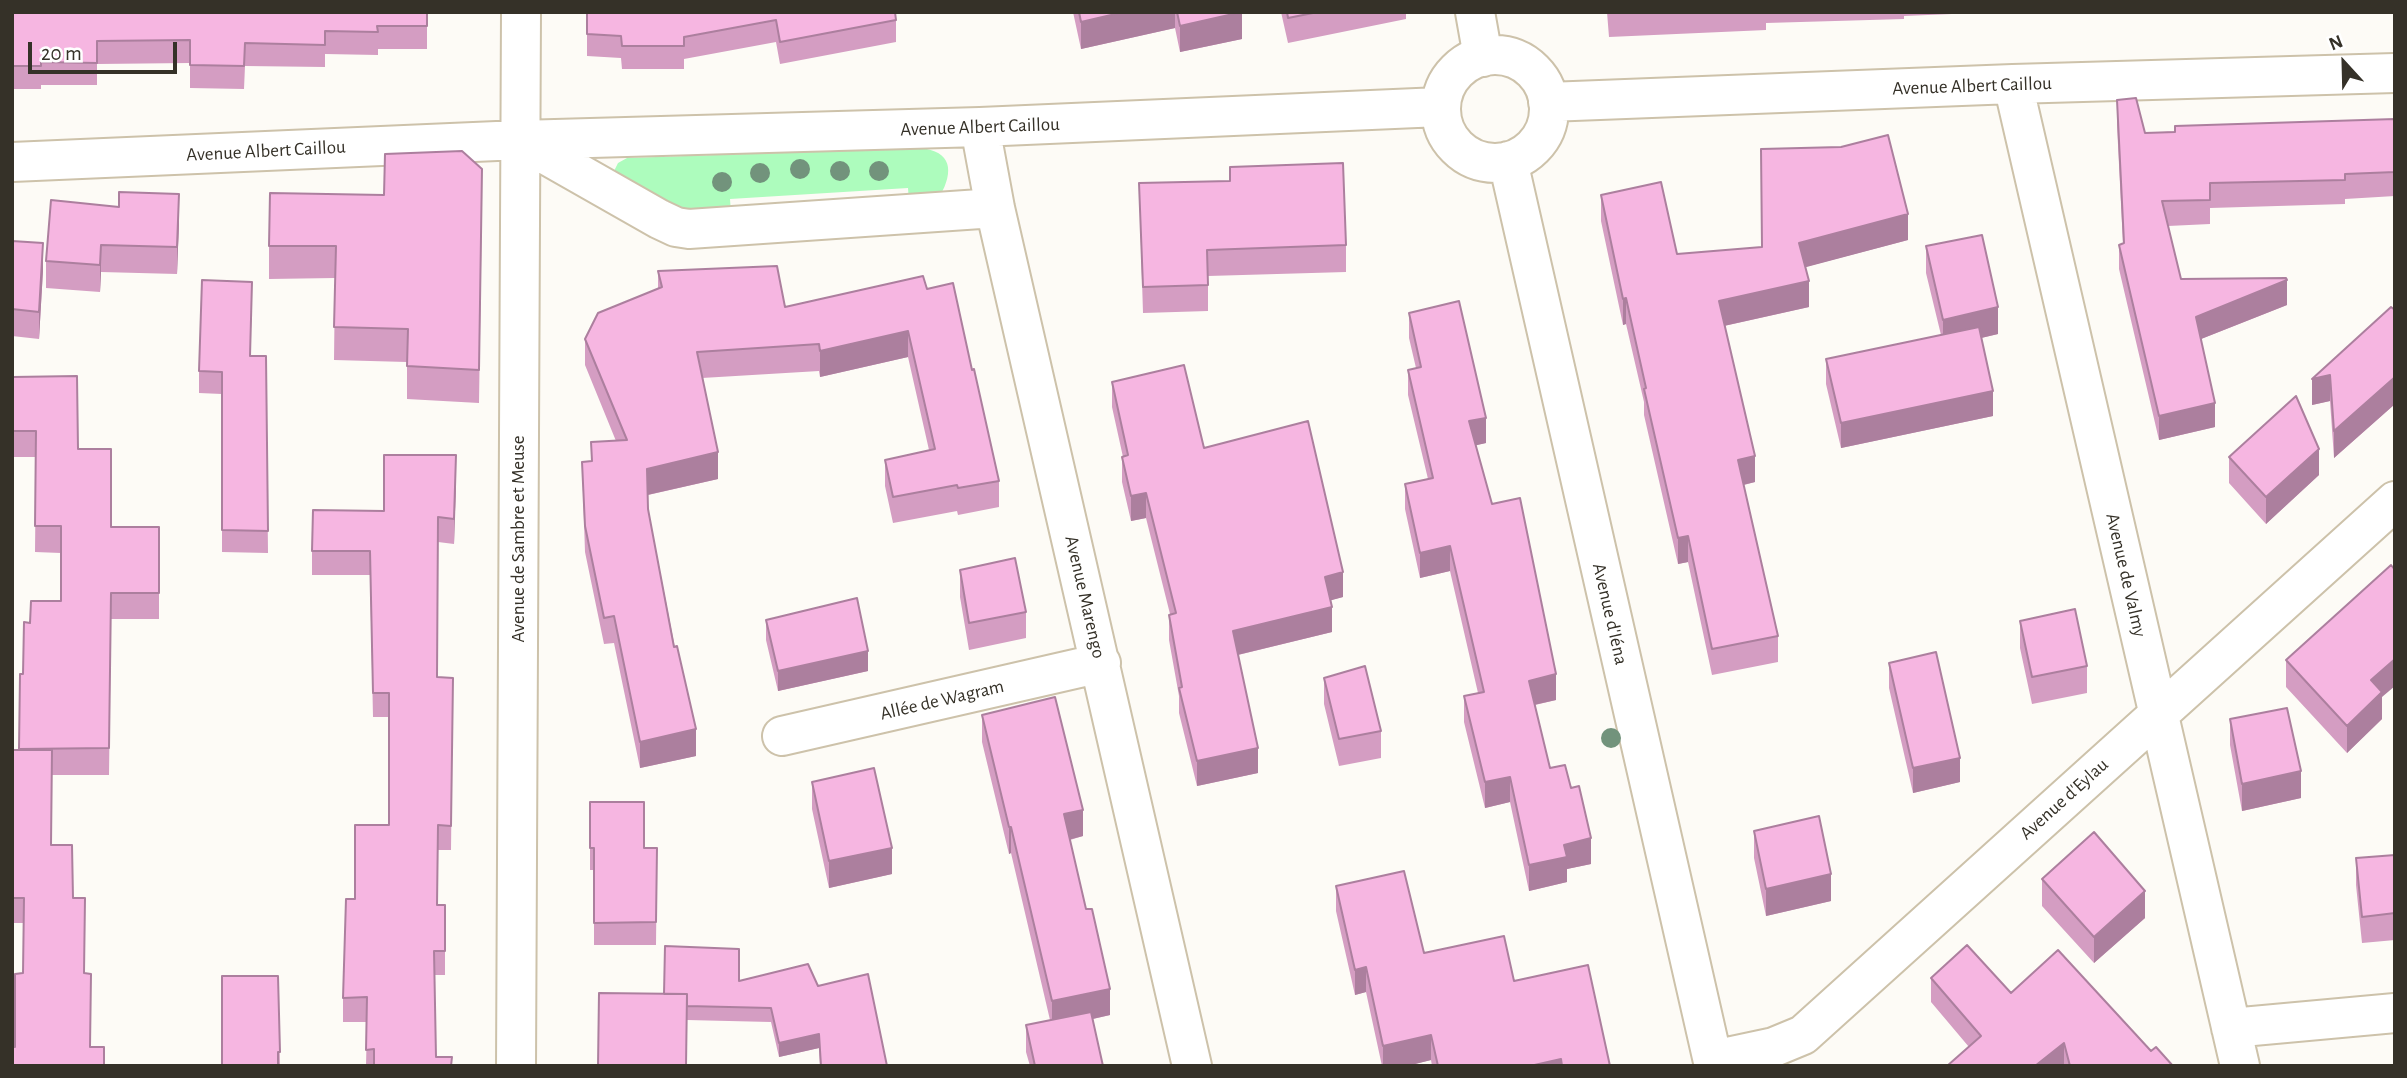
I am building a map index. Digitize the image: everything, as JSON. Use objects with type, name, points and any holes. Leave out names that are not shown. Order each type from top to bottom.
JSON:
[{"type":"street","name":"Avenue de Sambre et Meuse","points":[[516,1066],[521,12]]},
{"type":"street","points":[[1475,12],[1483,57]]},
{"type":"street","points":[[1501,56],[1518,60],[1533,71],[1544,86],[1548,102],[1548,118],[1543,133],[1534,145],[1522,156],[1508,162],[1491,163],[1475,160],[1449,139],[1440,107],[1449,80],[1458,69],[1469,61],[1501,56]]},
{"type":"street","name":"Avenue Albert Caillou","points":[[1548,102],[2395,73]]},
{"type":"street","name":"Avenue de Valmy","points":[[2013,84],[2240,1066]]},
{"type":"street","name":"Avenue Albert Caillou","points":[[12,162],[520,140],[980,127],[1440,107]]},
{"type":"street","name":"Avenue Marengo","points":[[980,127],[995,208],[1192,1066]]},
{"type":"street","points":[[520,140],[676,227],[690,229],[995,208]]},
{"type":"street","name":"Avenue d'Iéna","points":[[1508,162],[1713,1063]]},
{"type":"street","name":"Avenue d'Eylau","points":[[1713,1063],[1774,1047],[1803,1034],[2395,501]]},
{"type":"street","name":"Allée de Wagram","points":[[782,736],[1101,663]]},
{"type":"street","points":[[2231,1028],[2395,1013]]},
{"type":"green space","points":[[920,148],[939,153],[944,158],[947,178],[940,196],[909,202],[908,188],[730,199],[731,213],[688,217],[613,173],[618,163],[627,158]]},
{"type":"building","points":[[12,12],[427,12],[427,26],[377,26],[378,32],[325,31],[325,45],[245,43],[244,66],[190,65],[190,40],[97,41],[97,63],[41,62],[41,66],[12,66]]},
{"type":"building","points":[[587,12],[895,12],[896,20],[780,42],[776,20],[684,37],[684,46],[622,46],[621,36],[587,34]]},
{"type":"building","points":[[1079,12],[1124,12],[1081,22]]},
{"type":"building","points":[[1177,12],[1242,12],[1180,26]]},
{"type":"building","points":[[1287,12],[1318,12],[1288,18]]},
{"type":"building","points":[[2136,98],[2145,133],[2175,132],[2175,126],[2395,119],[2395,172],[2345,174],[2345,180],[2210,183],[2210,200],[2162,201],[2181,279],[2287,280],[2196,317],[2215,403],[2159,416],[2119,245],[2124,243],[2117,100]]},
{"type":"building","points":[[1888,135],[1908,214],[1799,243],[1809,281],[1719,301],[1755,456],[1738,460],[1778,636],[1712,649],[1688,536],[1678,538],[1601,195],[1661,182],[1677,254],[1762,247],[1761,149],[1841,147]]},
{"type":"building","points":[[462,151],[482,169],[479,370],[407,366],[408,329],[334,327],[336,246],[269,246],[270,193],[384,195],[385,154]]},
{"type":"building","points":[[1343,163],[1346,245],[1207,250],[1208,285],[1143,287],[1139,183],[1230,181],[1230,167]]},
{"type":"building","points":[[119,192],[179,194],[177,247],[101,245],[100,265],[46,261],[51,200],[119,207]]},
{"type":"building","points":[[1982,235],[1998,307],[1943,320],[1926,246]]},
{"type":"building","points":[[12,241],[43,243],[39,312],[12,309]]},
{"type":"building","points":[[777,266],[785,307],[923,276],[927,289],[953,283],[999,481],[958,488],[957,485],[893,497],[885,460],[935,449],[908,331],[820,351],[819,344],[697,352],[718,452],[647,469],[648,509],[674,647],[677,646],[696,729],[640,742],[614,616],[604,618],[585,526],[582,462],[592,461],[591,442],[627,440],[585,339],[598,313],[662,287],[658,271]]},
{"type":"building","points":[[202,280],[252,282],[250,356],[266,356],[268,531],[222,530],[222,372],[199,371]]},
{"type":"building","points":[[1459,301],[1486,418],[1469,421],[1492,504],[1520,498],[1556,674],[1529,681],[1550,768],[1565,765],[1571,788],[1579,786],[1591,838],[1564,845],[1567,857],[1529,865],[1510,777],[1485,782],[1464,696],[1484,692],[1450,546],[1420,553],[1405,484],[1433,478],[1408,370],[1421,367],[1409,313]]},
{"type":"building","points":[[2391,307],[2395,310],[2395,377],[2334,431],[2330,375],[2312,379]]},
{"type":"building","points":[[1979,327],[1993,391],[1841,423],[1826,359]]},
{"type":"building","points":[[1184,365],[1204,448],[1308,421],[1343,572],[1325,577],[1332,607],[1233,631],[1258,748],[1197,761],[1179,688],[1182,687],[1169,615],[1176,613],[1146,493],[1131,496],[1122,457],[1128,455],[1112,382]]},
{"type":"building","points":[[77,376],[78,449],[111,449],[111,527],[159,527],[159,593],[111,593],[109,748],[19,749],[24,622],[30,623],[31,601],[61,601],[61,526],[35,526],[36,431],[13,431],[13,377]]},
{"type":"building","points":[[2296,396],[2319,449],[2266,497],[2229,457]]},
{"type":"building","points":[[384,455],[456,455],[454,519],[438,517],[437,677],[453,678],[451,826],[438,825],[437,905],[445,905],[445,951],[434,951],[436,1057],[452,1057],[451,1066],[374,1066],[374,1049],[366,1050],[367,997],[343,998],[346,899],[355,899],[355,825],[389,825],[389,693],[373,693],[370,551],[312,551],[313,510],[384,511]]},
{"type":"building","points":[[1015,558],[1026,612],[969,623],[960,570]]},
{"type":"building","points":[[2391,565],[2395,570],[2395,659],[2371,680],[2382,692],[2347,726],[2286,660]]},
{"type":"building","points":[[857,598],[868,651],[778,671],[766,620]]},
{"type":"building","points":[[2075,609],[2087,666],[2032,677],[2020,621]]},
{"type":"building","points":[[1936,652],[1960,758],[1913,768],[1889,663]]},
{"type":"building","points":[[1365,666],[1381,731],[1339,739],[1324,678]]},
{"type":"building","points":[[1055,697],[1083,810],[1064,814],[1086,909],[1092,909],[1110,989],[1052,1001],[982,715]]},
{"type":"building","points":[[2287,708],[2301,771],[2242,784],[2230,719]]},
{"type":"building","points":[[12,750],[52,750],[51,845],[72,845],[73,898],[85,898],[84,973],[91,974],[90,1047],[104,1047],[104,1066],[12,1066],[12,1047],[15,1047],[15,974],[23,973],[24,898],[12,898]]},
{"type":"building","points":[[874,768],[892,848],[829,861],[812,782]]},
{"type":"building","points":[[590,802],[644,802],[644,848],[657,848],[656,922],[594,923],[594,848],[590,848]]},
{"type":"building","points":[[1819,816],[1831,874],[1766,889],[1754,831]]},
{"type":"building","points":[[2094,832],[2145,891],[2094,937],[2042,879]]},
{"type":"building","points":[[2395,855],[2395,913],[2362,917],[2356,858]]},
{"type":"building","points":[[1404,871],[1424,953],[1504,936],[1514,981],[1588,965],[1610,1066],[1562,1066],[1561,1059],[1530,1066],[1438,1066],[1431,1035],[1383,1046],[1366,967],[1355,970],[1336,886]]},
{"type":"building","points":[[1967,945],[2011,993],[2058,950],[2151,1051],[2156,1047],[2173,1066],[2070,1066],[2064,1043],[2035,1066],[1947,1066],[1981,1036],[1931,978]]},
{"type":"building","points":[[665,946],[739,949],[739,981],[808,964],[818,986],[868,974],[887,1066],[821,1066],[819,1034],[779,1043],[771,1008],[687,1006],[687,994],[664,994]]},
{"type":"building","points":[[222,976],[278,976],[278,1066],[222,1066]]},
{"type":"building","points":[[599,993],[687,994],[686,1066],[598,1066]]},
{"type":"building","points":[[1091,1012],[1103,1066],[1035,1066],[1026,1025]]}]
